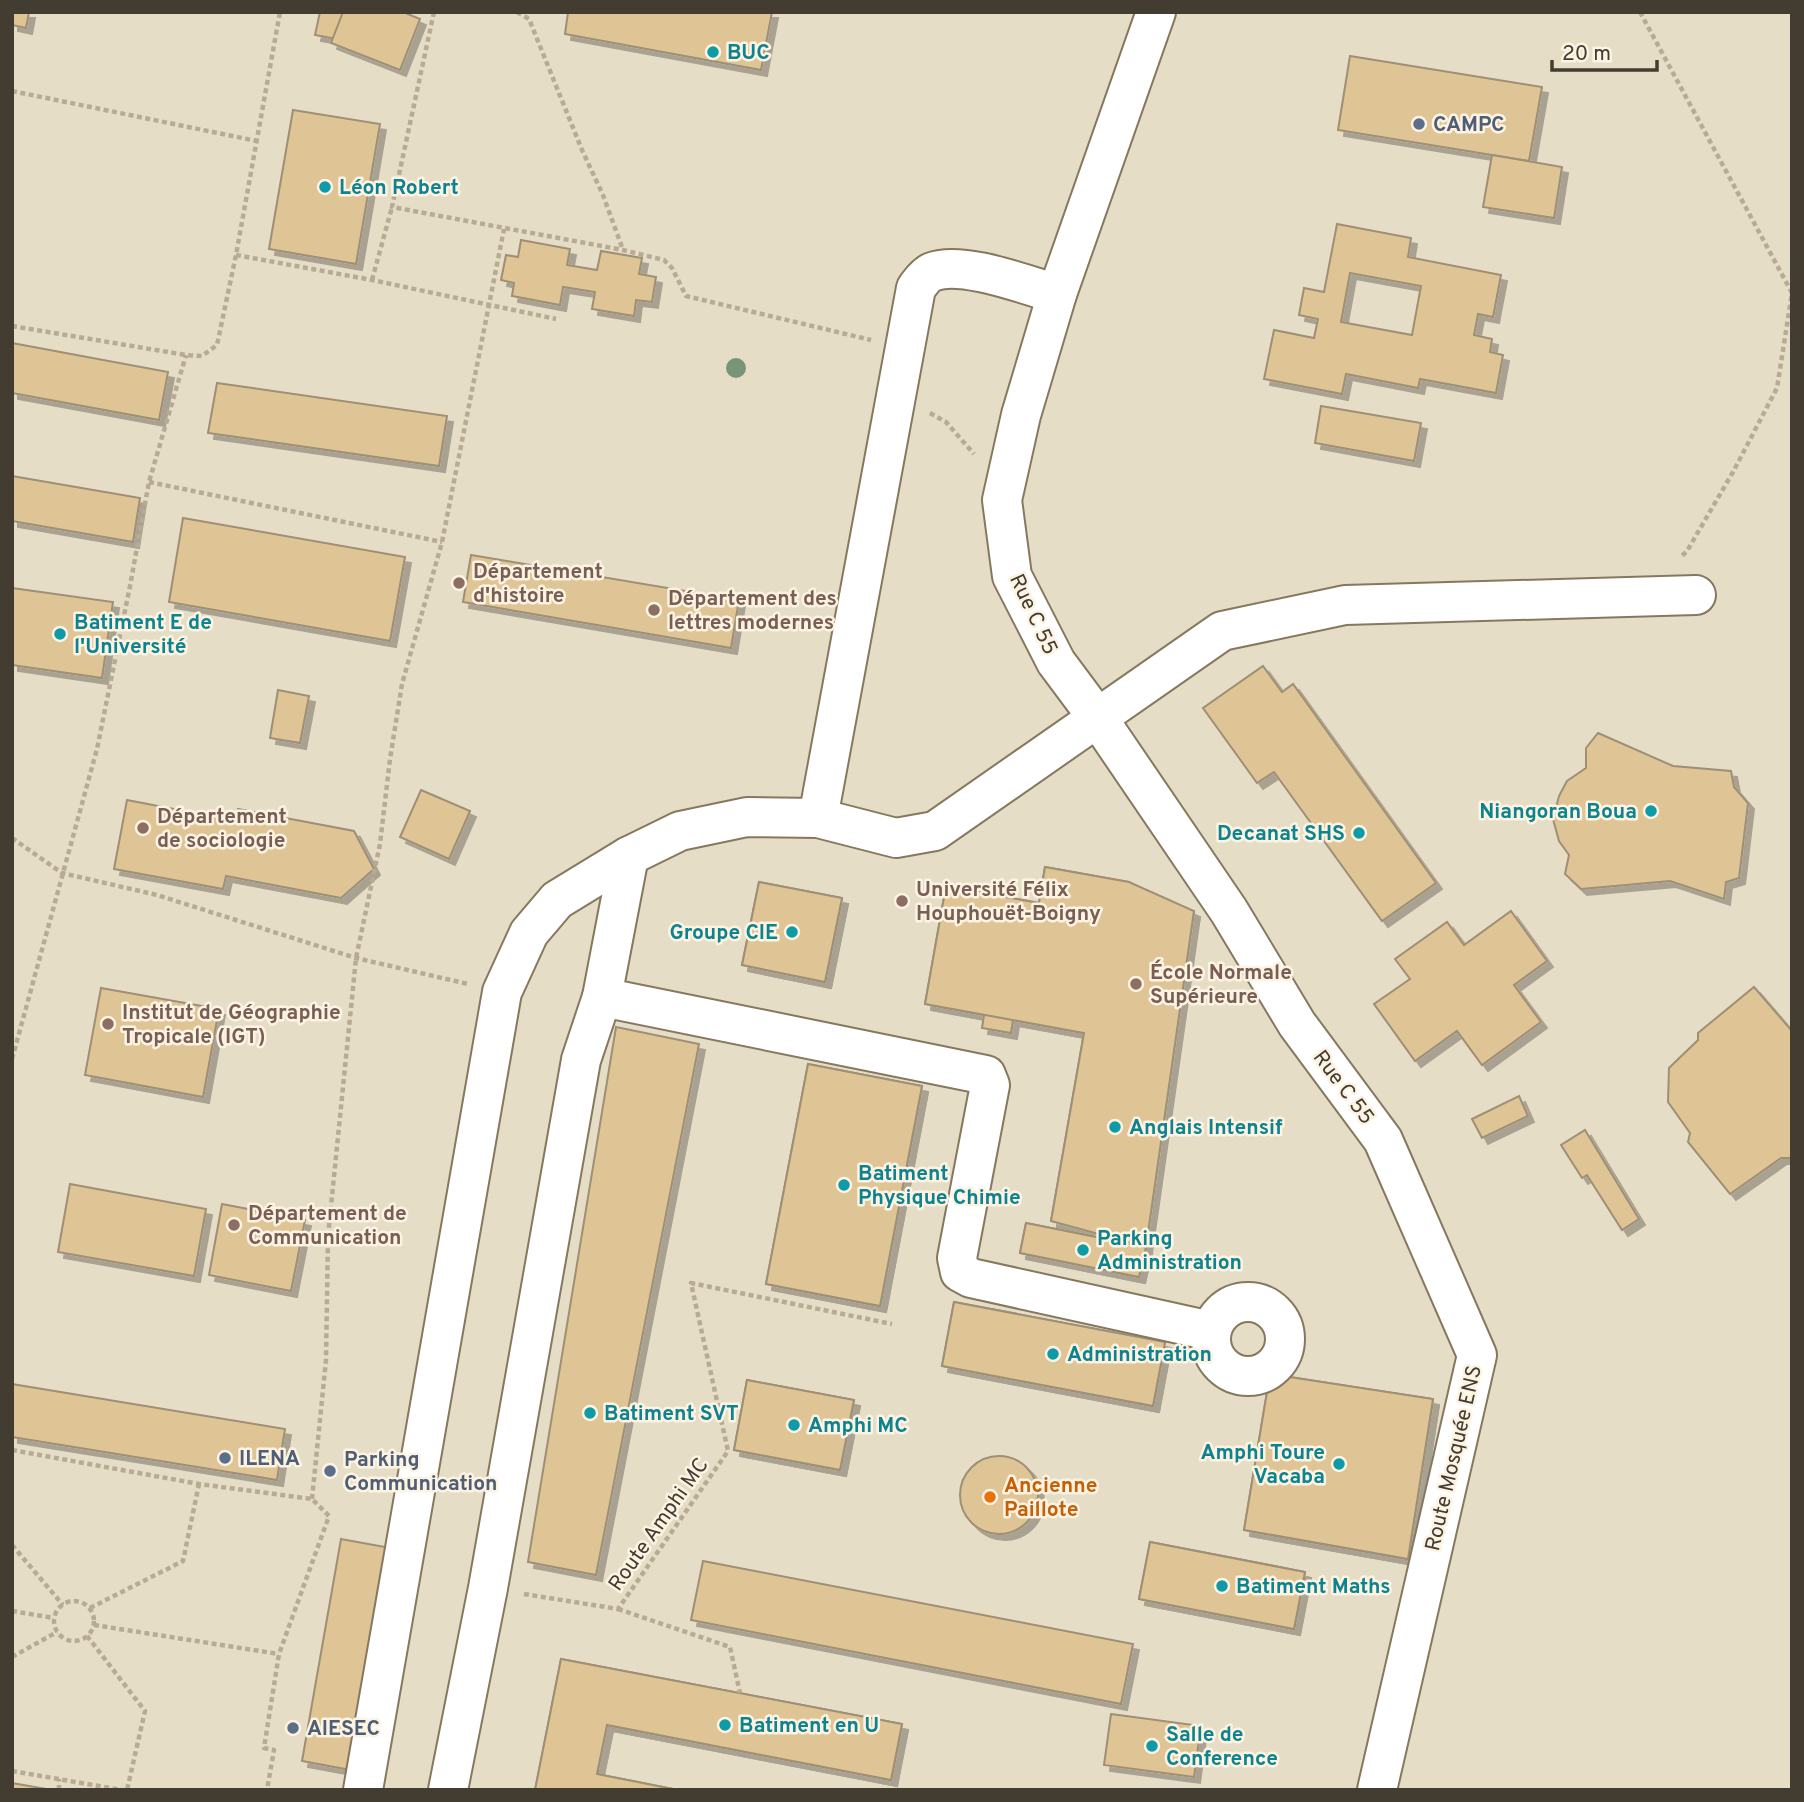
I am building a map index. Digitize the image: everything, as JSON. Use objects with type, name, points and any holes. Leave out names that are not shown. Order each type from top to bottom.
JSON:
[{"type":"street","name":"Rue C 55","points":[[1156,12],[1057,294],[1021,415],[1002,500],[1012,576],[1056,662],[1229,911],[1297,1024],[1383,1140]]},
{"type":"street","points":[[818,818],[916,288],[929,273],[950,268],[968,270],[1057,294]]},
{"type":"street","points":[[363,1790],[502,992],[529,933],[557,900],[629,856],[680,831],[747,817],[818,818],[896,838],[935,831],[1222,631],[1345,605],[1696,595]]},
{"type":"street","points":[[448,1790],[488,1588],[581,1060],[602,997],[629,856]]},
{"type":"street","points":[[602,997],[986,1075],[990,1085],[957,1258],[960,1272],[971,1278],[1211,1331]]},
{"type":"street","name":"Route Mosquée ENS","points":[[1377,1790],[1477,1355],[1383,1140]]},
{"type":"path","points":[[12,326],[186,355],[202,356],[217,345],[280,12]]},
{"type":"path","points":[[372,280],[392,207],[434,12]]},
{"type":"path","points":[[517,12],[529,19],[624,250]]},
{"type":"path","points":[[1640,12],[1792,293],[1777,388],[1687,551],[1644,597]]},
{"type":"path","points":[[12,91],[257,141]]},
{"type":"path","points":[[392,207],[624,250],[664,260],[672,268],[686,296],[905,348]]},
{"type":"path","points":[[312,1499],[326,1360],[328,1236],[356,958],[380,844],[402,684],[442,542],[505,229]]},
{"type":"path","points":[[236,254],[556,319]]},
{"type":"path","points":[[12,1059],[97,749],[149,482],[186,355]]},
{"type":"path","points":[[897,393],[946,422],[983,464],[1002,500]]},
{"type":"path","points":[[149,482],[442,542]]},
{"type":"path","points":[[12,838],[62,873],[157,895],[356,958],[502,992]]},
{"type":"path","name":"Route Amphi MC","points":[[488,1588],[618,1609],[727,1451],[691,1283],[892,1324]]},
{"type":"path","points":[[12,1450],[199,1484],[312,1499],[329,1516],[279,1654],[264,1748],[274,1750],[267,1790]]},
{"type":"path","points":[[90,1608],[183,1561],[199,1484]]},
{"type":"path","points":[[12,1545],[63,1605]]},
{"type":"path","points":[[75,1601],[90,1608],[94,1625],[87,1636],[70,1640],[57,1632],[54,1618],[56,1610],[75,1601]]},
{"type":"path","points":[[618,1609],[730,1647],[740,1693]]},
{"type":"path","points":[[12,1611],[54,1618]]},
{"type":"path","points":[[94,1625],[279,1654]]},
{"type":"path","points":[[12,1657],[57,1632]]},
{"type":"path","points":[[87,1636],[145,1711],[127,1790]]},
{"type":"path","points":[[12,1771],[122,1790]]},
{"type":"path","points":[[59,1779],[59,1790]]},
{"type":"shaded area","name":"Université Félix Houphouët-Boigny","points":[[12,12],[1792,12],[1792,1790],[12,1790]]},
{"type":"building","points":[[12,12],[29,12],[26,28],[12,25]]},
{"type":"building","points":[[320,12],[399,12],[391,49],[315,35]]},
{"type":"building","points":[[343,12],[403,12],[420,19],[400,70],[331,43]]},
{"type":"building","name":"BUC","points":[[568,12],[772,12],[761,70],[565,34]]},
{"type":"building","points":[[1350,56],[1542,87],[1529,161],[1338,130]]},
{"type":"building","name":"Léon Robert","points":[[293,110],[380,124],[356,264],[269,249]]},
{"type":"building","points":[[1492,155],[1562,167],[1554,218],[1483,207]]},
{"type":"building","points":[[1337,224],[1411,238],[1408,257],[1501,275],[1493,317],[1478,314],[1474,335],[1492,339],[1490,352],[1503,355],[1496,393],[1420,379],[1418,388],[1346,374],[1342,394],[1264,379],[1274,330],[1314,338],[1318,319],[1299,315],[1304,288],[1324,292]],"holes":[[[1350,273],[1421,286],[1412,335],[1341,322]]]},
{"type":"building","points":[[521,240],[570,249],[567,265],[597,270],[601,251],[642,258],[639,274],[656,277],[652,302],[636,300],[634,316],[592,309],[595,292],[563,287],[560,305],[512,296],[514,283],[501,280],[506,255],[518,257]]},
{"type":"building","points":[[12,343],[168,372],[159,420],[12,393]]},
{"type":"building","points":[[217,383],[447,416],[439,466],[208,433]]},
{"type":"building","points":[[1321,406],[1421,423],[1414,461],[1315,443]]},
{"type":"building","points":[[12,476],[140,498],[133,542],[12,521]]},
{"type":"building","points":[[183,518],[405,557],[390,641],[169,602]]},
{"type":"building","points":[[471,555],[739,600],[731,648],[463,602]]},
{"type":"building","name":"Batiment E de l'Université","points":[[12,588],[113,602],[102,678],[12,665]]},
{"type":"building","name":"Decanat SHS","points":[[1263,666],[1282,692],[1293,684],[1436,883],[1382,921],[1274,772],[1257,783],[1203,708]]},
{"type":"building","points":[[278,690],[309,696],[300,743],[270,738]]},
{"type":"building","name":"Niangoran Boua","points":[[1598,733],[1673,766],[1731,771],[1734,787],[1748,803],[1739,878],[1726,882],[1724,899],[1670,881],[1581,889],[1565,874],[1569,855],[1559,841],[1553,819],[1559,796],[1567,781],[1586,768],[1586,748]]},
{"type":"building","points":[[421,790],[470,811],[449,859],[400,837]]},
{"type":"building","points":[[127,800],[236,821],[238,809],[354,831],[374,869],[341,898],[226,876],[223,889],[114,869]]},
{"type":"building","name":"Anglais Intensif","points":[[1045,867],[1129,882],[1126,900],[1194,911],[1136,1236],[1051,1221],[1084,1033],[1013,1020],[1011,1033],[982,1028],[984,1015],[925,1004],[946,886],[1039,903]]},
{"type":"building","name":"Anglais Intensif","points":[[1045,867],[1129,882],[1194,911],[1146,1247],[1051,1221],[1084,1033],[925,1004],[946,886],[1039,903]]},
{"type":"building","name":"Groupe CIE","points":[[759,882],[842,898],[825,982],[742,965]]},
{"type":"building","name":"Groupe CIE","points":[[759,882],[842,898],[825,982],[742,965]]},
{"type":"building","points":[[1511,911],[1547,961],[1514,985],[1541,1022],[1482,1065],[1457,1031],[1415,1061],[1374,1004],[1410,979],[1395,959],[1447,922],[1464,945]]},
{"type":"building","points":[[1754,987],[1792,1031],[1792,1158],[1781,1158],[1730,1194],[1688,1142],[1690,1133],[1668,1102],[1669,1068],[1698,1040],[1698,1033]]},
{"type":"building","points":[[101,988],[219,1009],[203,1097],[85,1075]]},
{"type":"building","name":"Batiment SVT","points":[[616,1027],[699,1044],[596,1575],[528,1562]]},
{"type":"building","name":"Batiment Physique Chimie","points":[[808,1064],[922,1086],[880,1306],[766,1284]]},
{"type":"building","name":"Batiment Physique Chimie","points":[[808,1064],[922,1086],[880,1306],[766,1284]]},
{"type":"building","points":[[1519,1096],[1528,1116],[1482,1138],[1472,1119]]},
{"type":"building","points":[[1585,1130],[1639,1219],[1622,1230],[1587,1175],[1582,1178],[1561,1145]]},
{"type":"building","points":[[70,1184],[206,1209],[194,1276],[58,1252]]},
{"type":"building","points":[[222,1204],[305,1220],[291,1291],[209,1275]]},
{"type":"building","name":"Parking Administration","points":[[1026,1223],[1146,1247],[1139,1277],[1020,1253]]},
{"type":"building","name":"Parking Administration","points":[[1026,1223],[1146,1247],[1139,1277],[1020,1253]]},
{"type":"building","name":"Administration","points":[[954,1302],[1165,1342],[1153,1406],[942,1366]]},
{"type":"building","name":"Administration","points":[[954,1302],[1165,1342],[1153,1406],[942,1366]]},
{"type":"building","name":"Amphi Toure Vacaba","points":[[1270,1374],[1433,1399],[1408,1559],[1244,1530]]},
{"type":"building","name":"Amphi Toure Vacaba","points":[[1270,1374],[1433,1399],[1408,1559],[1244,1530]]},
{"type":"building","name":"Amphi MC","points":[[747,1380],[854,1400],[840,1470],[734,1450]]},
{"type":"building","name":"Amphi MC","points":[[747,1380],[854,1400],[840,1470],[734,1450]]},
{"type":"building","points":[[12,1384],[285,1429],[277,1480],[12,1437]]},
{"type":"building","points":[[999,1456],[1014,1459],[1027,1467],[1035,1480],[1038,1495],[1035,1510],[1027,1523],[1014,1531],[999,1534],[984,1531],[971,1523],[963,1510],[960,1495],[963,1480],[971,1467],[984,1459]]},
{"type":"building","points":[[341,1539],[396,1549],[356,1771],[302,1761]]},
{"type":"building","name":"Batiment Maths","points":[[1150,1542],[1305,1572],[1294,1629],[1139,1599]]},
{"type":"building","name":"Batiment Maths","points":[[1150,1542],[1305,1572],[1294,1629],[1139,1599]]},
{"type":"building","points":[[703,1561],[1133,1644],[1121,1704],[691,1620]]},
{"type":"building","name":"Batiment en U","points":[[561,1659],[902,1724],[891,1780],[607,1725],[597,1774],[678,1790],[535,1790]]},
{"type":"building","name":"Batiment en U","points":[[561,1659],[902,1724],[891,1780],[607,1725],[597,1774],[678,1790],[535,1790]]},
{"type":"building","name":"Salle de Conference","points":[[1111,1714],[1201,1726],[1194,1777],[1104,1765]]},
{"type":"building","points":[[12,1783],[52,1790],[12,1790]]},
{"type":"place","name":"BUC","points":[[713,52]]},
{"type":"place","name":"CAMPC","points":[[1419,124]]},
{"type":"place","name":"Léon Robert","points":[[325,187]]},
{"type":"place","name":"Département d'histoire","points":[[459,583]]},
{"type":"place","name":"Département des lettres modernes","points":[[654,610]]},
{"type":"place","name":"Batiment E de l'Université","points":[[60,634]]},
{"type":"place","name":"Niangoran Boua","points":[[1651,811]]},
{"type":"place","name":"Département de sociologie","points":[[143,828]]},
{"type":"place","name":"Decanat SHS","points":[[1359,833]]},
{"type":"place","name":"Université Félix Houphouët-Boigny","points":[[902,901]]},
{"type":"place","name":"Groupe CIE","points":[[792,932]]},
{"type":"place","name":"École Normale Supérieure","points":[[1136,984]]},
{"type":"place","name":"Institut de Géographie Tropicale (IGT)","points":[[108,1024]]},
{"type":"place","name":"Anglais Intensif","points":[[1115,1127]]},
{"type":"place","name":"Batiment Physique Chimie","points":[[844,1185]]},
{"type":"place","name":"Département de Communication","points":[[234,1225]]},
{"type":"place","name":"Parking Administration","points":[[1083,1250]]},
{"type":"place","name":"Administration","points":[[1053,1354]]},
{"type":"place","name":"Batiment SVT","points":[[590,1413]]},
{"type":"place","name":"Amphi MC","points":[[794,1425]]},
{"type":"place","name":"ILENA","points":[[225,1458]]},
{"type":"place","name":"Amphi Toure Vacaba","points":[[1339,1464]]},
{"type":"place","name":"Parking Communication","points":[[330,1471]]},
{"type":"place","name":"Ancienne Paillote","points":[[990,1497]]},
{"type":"place","name":"Batiment Maths","points":[[1222,1586]]},
{"type":"place","name":"Batiment en U","points":[[725,1725]]},
{"type":"place","name":"AIESEC","points":[[293,1728]]},
{"type":"place","name":"Salle de Conference","points":[[1152,1746]]}]
